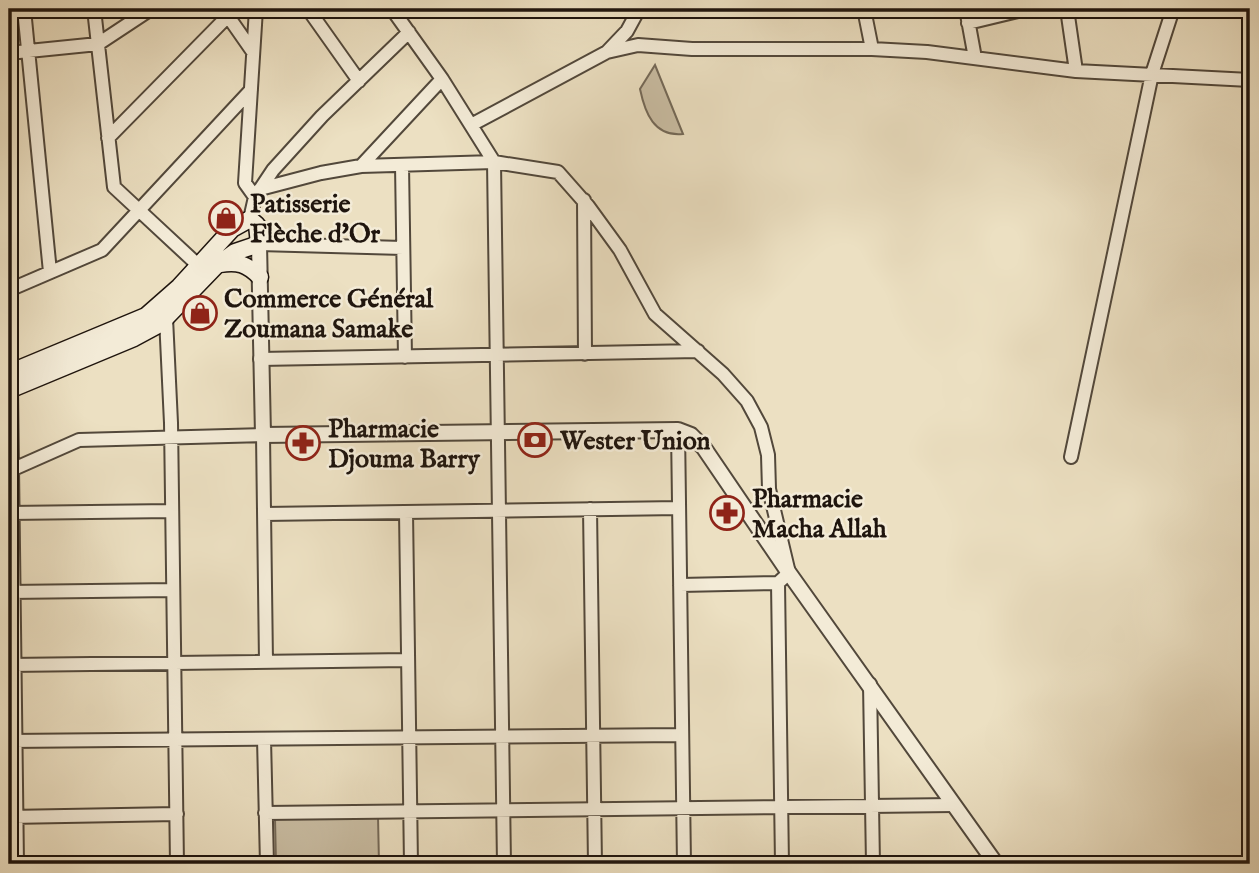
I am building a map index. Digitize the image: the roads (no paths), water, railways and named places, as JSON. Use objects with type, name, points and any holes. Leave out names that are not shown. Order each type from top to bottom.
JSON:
[{"type":"main road","points":[[250,219],[257,225],[259,244],[235,252],[217,265],[160,324],[134,338],[9,384],[146,316],[199,266],[232,229],[250,219]]},
{"type":"main road","points":[[217,265],[234,261],[243,264],[260,277]]},
{"type":"street","points":[[24,9],[50,272]]},
{"type":"street","points":[[94,9],[114,187],[199,266]]},
{"type":"street","points":[[9,53],[98,44],[151,9]]},
{"type":"street","points":[[256,9],[245,183],[258,193]]},
{"type":"street","points":[[308,9],[359,81]]},
{"type":"street","points":[[393,9],[495,162],[504,864]]},
{"type":"street","points":[[471,125],[607,51],[627,31],[639,9]]},
{"type":"street","points":[[864,9],[872,49]]},
{"type":"street","points":[[966,9],[975,58]]},
{"type":"street","points":[[968,23],[1026,9]]},
{"type":"street","points":[[1067,9],[1076,71]]},
{"type":"street","points":[[1071,457],[1152,74],[1173,9]]},
{"type":"street","points":[[108,138],[226,13],[253,52]]},
{"type":"street","points":[[250,219],[258,193],[273,170],[322,116],[409,32]]},
{"type":"street","points":[[607,51],[638,45],[692,49],[872,49],[927,52],[1076,71],[1250,80]]},
{"type":"street","points":[[360,166],[442,79]]},
{"type":"street","points":[[9,290],[103,250],[251,90]]},
{"type":"street","points":[[258,193],[321,173],[360,166],[495,162],[558,172],[584,200],[620,250],[655,314],[723,374],[747,401],[761,427],[768,455],[769,489],[784,578],[782,864]]},
{"type":"street","points":[[402,165],[405,357]]},
{"type":"street","points":[[584,200],[585,354]]},
{"type":"street","points":[[266,662],[259,244],[403,248]]},
{"type":"street","points":[[166,318],[171,436],[177,864]]},
{"type":"street","points":[[260,359],[698,351]]},
{"type":"street","points":[[9,384],[13,817],[17,864]]},
{"type":"street","points":[[10,471],[79,440],[171,436],[678,430],[691,435],[704,448],[784,578],[870,684],[996,864]]},
{"type":"street","points":[[678,430],[684,864]]},
{"type":"street","points":[[264,514],[679,508]]},
{"type":"street","points":[[590,509],[595,864]]},
{"type":"street","points":[[11,513],[172,511]]},
{"type":"street","points":[[406,512],[411,864]]},
{"type":"street","points":[[680,585],[784,578]]},
{"type":"street","points":[[11,592],[173,590]]},
{"type":"street","points":[[12,665],[408,660]]},
{"type":"street","points":[[870,684],[873,864]]},
{"type":"street","points":[[12,741],[682,735]]},
{"type":"street","points":[[264,739],[267,864]]},
{"type":"street","points":[[265,813],[954,805]]},
{"type":"street","points":[[13,817],[177,814]]},
{"type":"place","name":"Patisserie Flèche d'Or","points":[[226,218]]},
{"type":"place","name":"Commerce Général Zoumana Samake","points":[[200,313]]},
{"type":"place","name":"Wester Union","points":[[535,440]]},
{"type":"place","name":"Pharmacie Djouma Barry","points":[[303,443]]},
{"type":"place","name":"Pharmacie Macha Allah","points":[[727,513]]}]
